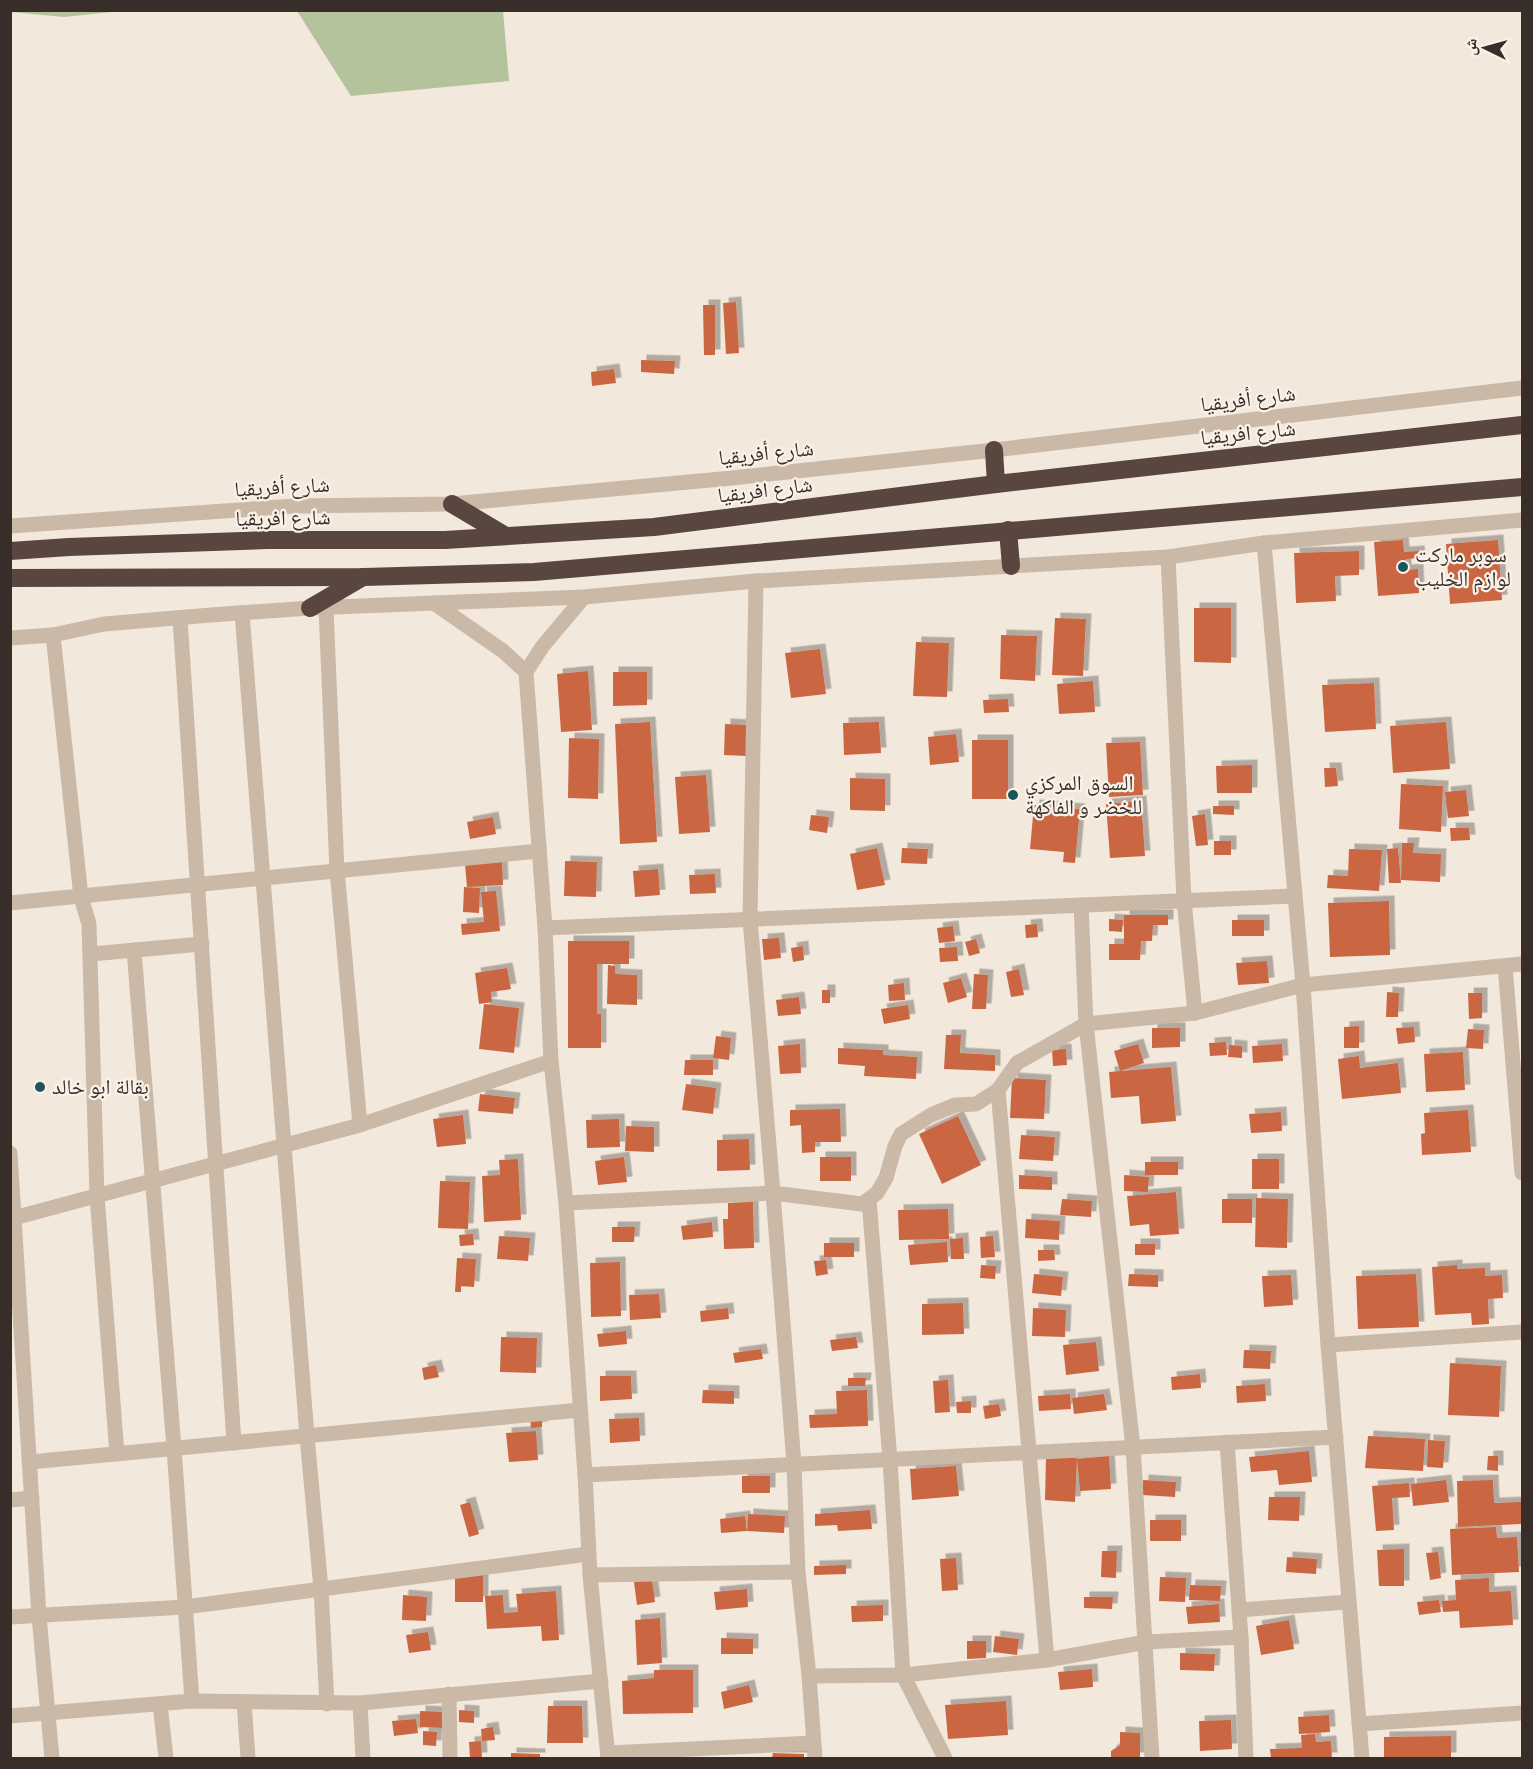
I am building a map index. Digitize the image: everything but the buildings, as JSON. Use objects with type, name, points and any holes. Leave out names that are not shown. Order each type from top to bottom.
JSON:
[{"type":"highway","name":"شارع افريقيا","points":[[10,551],[256,541],[445,540],[654,527],[996,484],[1522,425]]},
{"type":"highway","points":[[994,450],[996,484]]},
{"type":"highway","points":[[10,578],[364,577],[534,572],[1522,487]]},
{"type":"highway","points":[[452,504],[506,536]]},
{"type":"highway","points":[[1008,530],[1011,566]]},
{"type":"highway","points":[[318,608],[364,577]]},
{"type":"street","name":"شارع أفريقيا","points":[[10,526],[295,506],[452,504],[732,478],[994,450],[1522,388]]},
{"type":"street","points":[[10,638],[54,635],[104,624],[242,613],[584,597],[756,581],[1168,556],[1264,543],[1522,520]]},
{"type":"street","points":[[1264,543],[1303,986],[1328,1345],[1362,1758]]},
{"type":"street","points":[[1168,556],[1184,900],[1195,1013]]},
{"type":"street","points":[[584,597],[542,647],[526,672],[545,928],[552,1061],[566,1203],[585,1475],[588,1554],[608,1756],[814,1751],[798,1572],[794,1464],[750,919],[756,581]]},
{"type":"street","points":[[434,603],[503,651],[526,672]]},
{"type":"street","points":[[318,608],[337,870],[360,1125]]},
{"type":"street","points":[[242,613],[321,1589],[327,1704]]},
{"type":"street","points":[[180,618],[234,1443]]},
{"type":"street","points":[[54,635],[81,897],[89,924],[97,1196],[117,1454]]},
{"type":"street","points":[[10,903],[539,851]]},
{"type":"street","points":[[545,928],[1294,896]]},
{"type":"street","points":[[1081,905],[1086,1024],[1134,1447],[1152,1758]]},
{"type":"street","points":[[91,954],[202,944]]},
{"type":"street","points":[[134,950],[192,1701]]},
{"type":"street","points":[[566,1203],[773,1193],[862,1204],[876,1193],[886,1178],[895,1146],[902,1134],[931,1115],[955,1105],[976,1104],[998,1090],[1017,1063],[1086,1024],[1195,1013],[1303,986],[1522,964]]},
{"type":"street","points":[[1505,966],[1522,1173]]},
{"type":"street","points":[[13,1218],[360,1125],[552,1061]]},
{"type":"street","points":[[998,1090],[1047,1660]]},
{"type":"street","points":[[10,1153],[39,1616],[52,1758]]},
{"type":"street","points":[[869,1200],[890,1460],[903,1675],[945,1758]]},
{"type":"street","points":[[1328,1345],[1522,1332]]},
{"type":"street","points":[[30,1462],[580,1410]]},
{"type":"street","points":[[585,1475],[1336,1437]]},
{"type":"street","points":[[1227,1442],[1241,1637],[1246,1758]]},
{"type":"street","points":[[10,1500],[32,1498]]},
{"type":"street","points":[[10,1617],[185,1607],[588,1554]]},
{"type":"street","points":[[590,1575],[798,1572]]},
{"type":"street","points":[[1239,1610],[1348,1602]]},
{"type":"street","points":[[809,1676],[903,1675],[1047,1660],[1146,1642],[1241,1637]]},
{"type":"street","points":[[10,1716],[192,1701],[360,1703],[601,1681]]},
{"type":"street","points":[[449,1694],[450,1758]]},
{"type":"street","points":[[244,1702],[248,1758]]},
{"type":"street","points":[[360,1703],[363,1758]]},
{"type":"street","points":[[160,1704],[166,1758]]},
{"type":"street","points":[[1359,1724],[1522,1713]]},
{"type":"green space","points":[[11,10],[121,11],[64,17]]},
{"type":"green space","points":[[297,11],[503,11],[509,81],[351,96]]},
{"type":"place","name":"سوبر ماركت لوازم الخليب","points":[[1403,567]]},
{"type":"place","name":"السوق المركزي للخضر و الفاكهة","points":[[1013,795]]},
{"type":"place","name":"بقالة ابو خالد","points":[[40,1087]]}]
